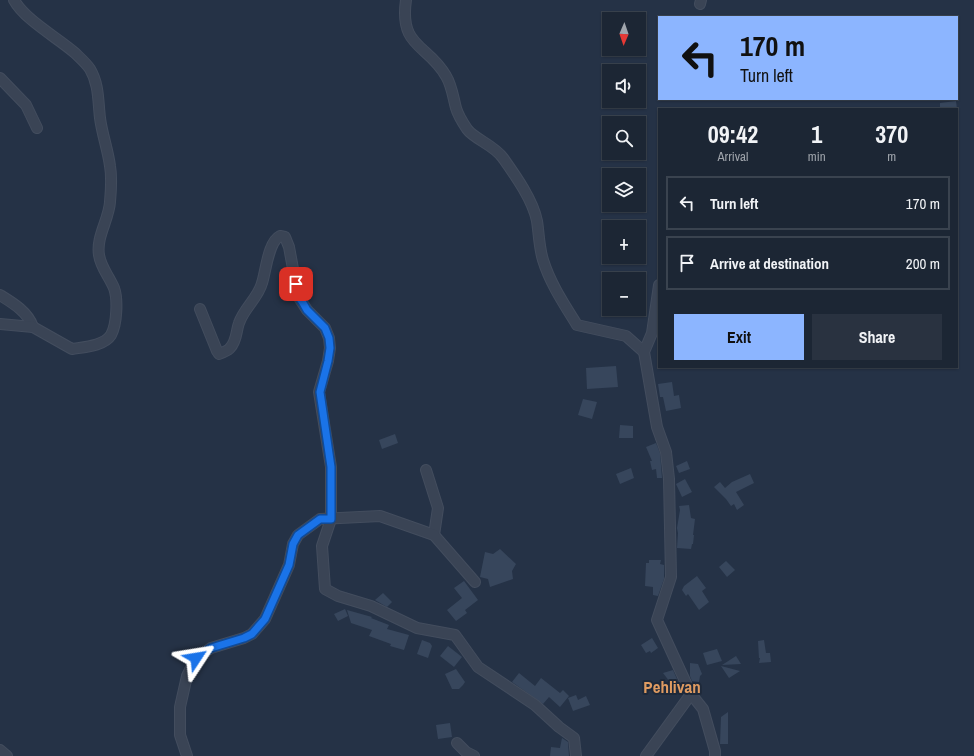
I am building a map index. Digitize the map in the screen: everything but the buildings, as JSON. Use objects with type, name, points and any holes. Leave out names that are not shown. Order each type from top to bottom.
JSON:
[{"type":"street","points":[[0,324],[33,327],[72,349],[98,344],[108,339],[112,334],[115,325],[117,300],[114,288],[102,267],[98,253],[110,204],[111,166],[100,119],[98,90],[90,69],[84,61],[27,16],[14,0]]},
{"type":"street","points":[[406,0],[405,12],[408,34],[437,64],[446,76],[456,109],[468,131],[502,156],[533,208],[537,221],[540,248],[544,262],[557,293],[576,325],[626,336],[644,352]]},
{"type":"street","points":[[0,78],[26,105],[37,128]]},
{"type":"street","points":[[200,309],[216,351],[219,354],[230,350],[235,341],[239,323],[245,309],[256,295],[262,284],[270,251],[276,238],[280,236],[285,237],[289,247],[298,296],[307,310],[325,328],[329,338],[330,348],[328,361],[320,392],[331,467],[331,519],[322,546],[325,589],[338,596],[371,606],[416,628],[455,635],[478,667],[535,705],[559,727],[574,738],[576,756]]},
{"type":"street","points":[[658,292],[652,334],[644,352],[657,427],[666,452],[669,478],[671,577],[657,620],[691,694],[703,709],[715,751],[715,756]]},
{"type":"street","points":[[0,295],[16,306],[31,320],[33,327]]},
{"type":"street","points":[[426,470],[438,508],[434,535]]},
{"type":"street","points":[[187,756],[180,735],[180,707],[187,676],[196,658],[211,648],[244,638],[252,634],[265,619],[289,565],[293,544],[298,535],[320,519],[380,516],[434,535],[475,582]]},
{"type":"street","points":[[646,756],[691,694]]},
{"type":"street","points":[[457,743],[466,752],[474,756]]},
{"type":"street","points":[[0,750],[7,756]]},
{"type":"district","name":"Pehlivan","points":[[672,686]]},
{"type":"route","points":[[196,658],[211,648],[244,638],[252,634],[265,619],[289,565],[293,544],[298,535],[320,519],[331,519],[331,467],[320,392],[328,361],[330,348],[329,338],[325,328],[307,310],[298,296],[296,284]]}]
